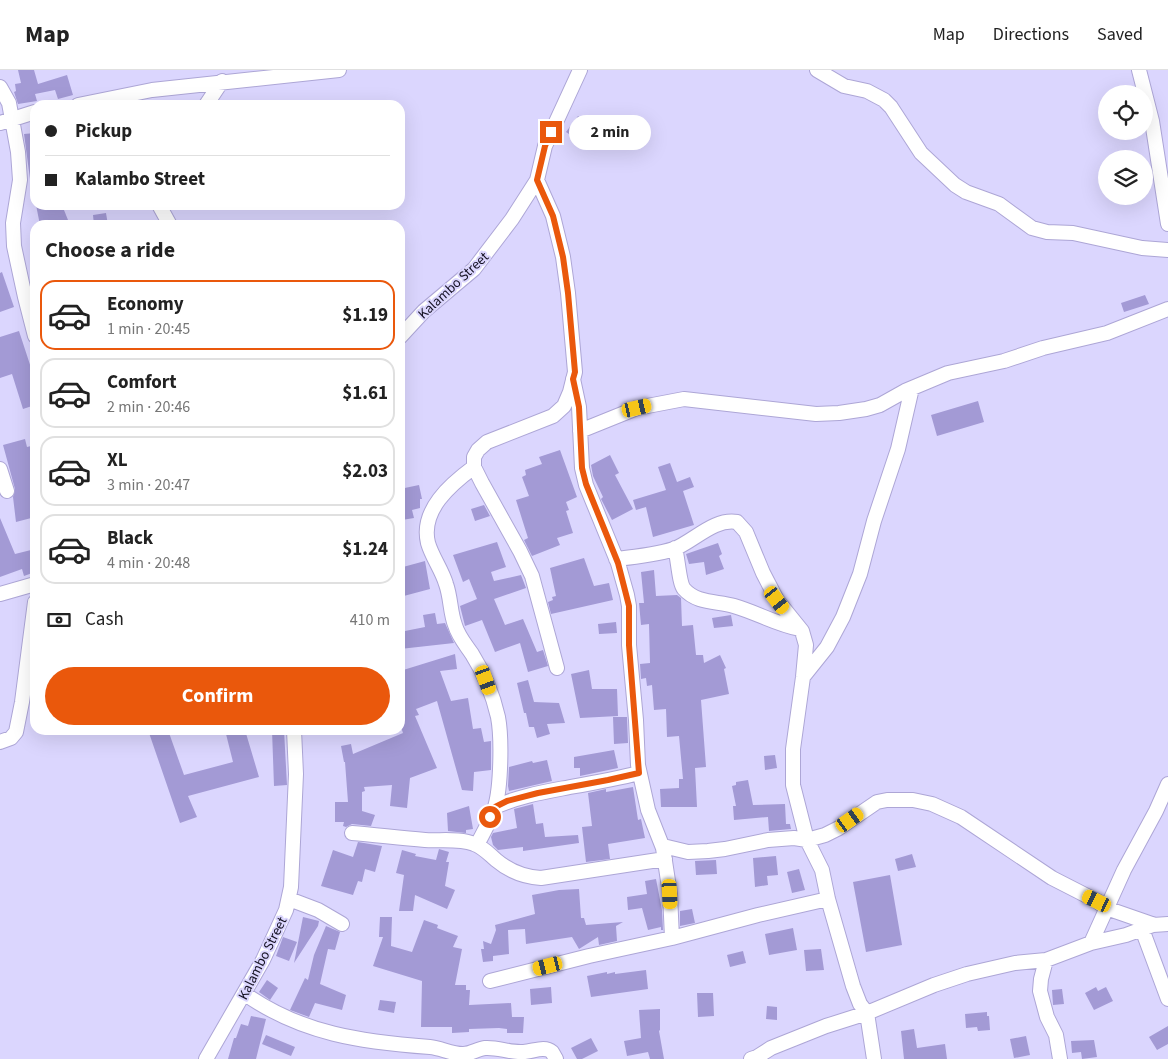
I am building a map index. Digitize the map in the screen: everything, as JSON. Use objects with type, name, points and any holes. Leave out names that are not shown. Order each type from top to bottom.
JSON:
[{"type":"street","points":[[103,100],[152,90],[339,70]]},
{"type":"street","name":"Kalambo Street","points":[[405,332],[424,311],[474,269],[512,219],[537,180],[545,146],[580,70]]},
{"type":"street","points":[[817,70],[844,86],[867,91],[884,100],[892,106],[921,153],[955,184],[966,192],[999,204],[1032,228],[1047,232],[1073,233],[1142,248],[1168,250]]},
{"type":"street","points":[[1139,70],[1152,120],[1168,224]]},
{"type":"street","points":[[209,100],[222,82]]},
{"type":"street","points":[[0,87],[9,103],[6,121],[18,152],[20,180],[13,223],[14,246],[30,316]]},
{"type":"street","points":[[6,121],[30,114]]},
{"type":"street","points":[[537,180],[553,216],[563,257],[575,372],[564,406],[553,416],[487,442],[478,450],[474,457],[474,467],[532,576],[557,668]]},
{"type":"street","points":[[580,431],[637,408],[684,399],[816,414],[866,409],[880,405],[912,388],[948,373],[1004,361],[1043,348],[1107,333],[1168,310]]},
{"type":"street","points":[[573,379],[579,407],[582,468],[586,484],[624,580],[629,606],[629,645],[639,773],[648,810],[664,853],[670,894],[672,938]]},
{"type":"street","points":[[803,677],[827,647],[843,617],[860,574],[874,521],[898,449],[912,388]]},
{"type":"street","points":[[474,467],[458,479],[432,509],[428,519],[428,543],[447,585],[455,626],[486,680],[499,719],[500,760],[497,799],[477,845]]},
{"type":"street","points":[[0,469],[7,491]]},
{"type":"street","points":[[616,559],[643,556],[675,548],[722,523],[737,522],[746,532],[762,573],[777,600],[800,629],[806,645],[796,719],[792,770],[793,785],[807,840],[822,870],[828,899],[853,986],[860,1004],[867,1013],[874,1059]]},
{"type":"street","points":[[675,548],[681,584],[698,599],[733,606],[782,626],[800,629]]},
{"type":"street","points":[[0,594],[30,585]]},
{"type":"street","points":[[0,742],[12,737],[16,732],[30,640]]},
{"type":"street","name":"Kalambo Street","points":[[206,1059],[245,994],[278,931],[289,899],[296,774],[294,735]]},
{"type":"street","points":[[495,807],[507,801],[538,793],[639,773]]},
{"type":"street","points":[[1091,943],[1106,908],[1168,784]]},
{"type":"street","points":[[352,833],[473,843],[512,870],[524,876],[541,878],[610,867],[664,853],[725,849],[768,840],[794,838],[807,840],[840,828],[880,801],[907,800],[932,804],[961,817],[1052,878],[1097,901],[1106,908],[1155,926]]},
{"type":"street","points":[[289,899],[310,906],[342,924]]},
{"type":"street","points":[[490,981],[588,956],[616,952],[828,899]]},
{"type":"street","points":[[751,1059],[772,1048],[826,1026],[867,1013],[934,985],[967,974],[1015,963],[1046,960],[1091,943],[1116,938],[1155,926]]},
{"type":"street","points":[[1155,926],[1168,999]]},
{"type":"street","points":[[1046,960],[1040,991],[1048,1018],[1056,1035],[1060,1059]]},
{"type":"street","points":[[245,994],[272,1011],[338,1036],[465,1054],[488,1048],[511,1052],[524,1052],[544,1048],[552,1052],[556,1059]]},
{"type":"building","points":[[18,70],[34,70],[38,84],[67,75],[73,95],[58,99],[55,90],[35,94],[37,100],[18,104],[14,92],[16,91],[15,84],[21,83]]},
{"type":"building","points":[[578,116],[590,124],[578,140],[566,132]]},
{"type":"building","points":[[30,133],[30,179],[24,134]]},
{"type":"building","points":[[37,210],[64,210],[68,220],[39,220]]},
{"type":"building","points":[[106,213],[107,220],[94,220],[93,215]]},
{"type":"building","points":[[2,272],[14,307],[0,312],[0,273]]},
{"type":"building","points":[[1145,295],[1149,304],[1124,312],[1121,303]]},
{"type":"building","points":[[19,331],[30,365],[30,407],[23,409],[12,374],[0,378],[0,337]]},
{"type":"building","points":[[978,401],[984,422],[937,436],[931,415]]},
{"type":"building","points":[[25,439],[27,447],[30,446],[30,518],[16,522],[13,497],[15,489],[3,445]]},
{"type":"building","points":[[560,450],[577,497],[566,502],[569,510],[566,511],[573,533],[557,538],[560,545],[532,556],[524,540],[528,538],[516,500],[529,496],[522,477],[526,475],[525,470],[542,464],[539,457]]},
{"type":"building","points":[[610,455],[619,473],[615,475],[633,509],[612,520],[601,499],[603,497],[593,476],[591,465]]},
{"type":"building","points":[[670,463],[677,482],[690,477],[694,487],[683,491],[694,525],[653,537],[646,507],[636,510],[633,500],[666,490],[658,467]]},
{"type":"building","points":[[419,485],[422,499],[420,499],[420,508],[412,510],[414,518],[405,520],[405,488]]},
{"type":"building","points":[[484,505],[490,516],[475,521],[471,509]]},
{"type":"building","points":[[0,518],[15,554],[30,550],[30,574],[24,576],[22,569],[0,577]]},
{"type":"building","points":[[497,542],[506,567],[491,572],[494,581],[521,575],[526,588],[494,599],[505,625],[523,619],[537,652],[543,650],[548,666],[528,672],[520,643],[495,652],[482,620],[465,626],[460,606],[477,599],[469,579],[463,582],[453,555]]},
{"type":"building","points":[[718,543],[722,554],[719,556],[724,569],[706,575],[704,562],[689,564],[686,554]]},
{"type":"building","points":[[584,558],[594,586],[609,583],[613,600],[551,614],[548,602],[553,600],[552,597],[556,596],[550,568]]},
{"type":"building","points":[[425,561],[430,589],[405,596],[405,566]]},
{"type":"building","points":[[654,570],[656,596],[677,595],[681,598],[682,626],[693,625],[696,655],[703,655],[704,663],[720,655],[726,668],[724,669],[729,694],[701,700],[706,767],[695,768],[697,807],[661,807],[660,789],[679,788],[679,779],[683,779],[679,736],[667,737],[666,709],[654,710],[652,685],[647,686],[646,678],[641,679],[640,664],[650,663],[649,624],[641,625],[639,603],[644,603],[641,572]]},
{"type":"building","points":[[435,613],[437,624],[445,623],[454,643],[405,648],[405,631],[425,627],[423,615]]},
{"type":"building","points":[[731,615],[733,626],[714,628],[712,618]]},
{"type":"building","points":[[616,622],[617,633],[599,634],[598,624]]},
{"type":"building","points":[[455,654],[457,669],[440,671],[451,701],[468,698],[473,729],[481,728],[484,742],[491,741],[491,770],[474,772],[473,791],[462,790],[437,701],[416,709],[419,715],[415,716],[437,768],[410,778],[407,808],[390,806],[392,785],[364,787],[365,791],[362,792],[362,811],[375,815],[371,826],[352,824],[346,827],[343,826],[344,822],[335,822],[335,802],[348,802],[345,762],[341,746],[351,744],[353,754],[398,735],[405,735],[405,669]]},
{"type":"building","points":[[589,670],[592,689],[617,689],[618,716],[580,718],[571,674]]},
{"type":"building","points":[[528,680],[534,702],[559,703],[565,723],[547,724],[550,734],[537,738],[534,727],[529,727],[517,683]]},
{"type":"building","points":[[613,717],[627,717],[628,743],[614,744]]},
{"type":"building","points":[[150,735],[170,735],[184,775],[233,762],[226,735],[246,735],[259,777],[188,796],[197,817],[180,823]]},
{"type":"building","points":[[272,735],[284,735],[287,785],[274,786]]},
{"type":"building","points":[[614,750],[618,768],[580,776],[580,768],[574,768],[574,757]]},
{"type":"building","points":[[775,755],[777,768],[765,770],[764,756]]},
{"type":"building","points":[[547,760],[552,781],[509,791],[509,767],[532,761],[533,763]]},
{"type":"building","points":[[748,780],[753,805],[785,804],[786,824],[790,824],[791,829],[769,831],[768,817],[734,820],[733,806],[736,806],[732,786],[736,785],[736,782]]},
{"type":"building","points":[[633,787],[638,820],[641,819],[645,838],[608,844],[610,859],[586,862],[582,827],[592,826],[588,793],[606,789],[606,792]]},
{"type":"building","points":[[533,804],[536,824],[543,823],[545,837],[578,835],[579,843],[523,851],[523,847],[498,850],[493,845],[491,837],[493,833],[517,828],[514,809]]},
{"type":"building","points":[[469,806],[473,829],[466,830],[466,833],[448,831],[447,813]]},
{"type":"building","points":[[358,842],[382,846],[375,872],[365,869],[362,882],[358,881],[353,895],[321,886],[333,850],[353,857]]},
{"type":"building","points":[[439,849],[449,852],[446,862],[449,862],[445,886],[455,890],[447,909],[415,895],[413,911],[399,911],[404,875],[396,873],[402,850],[416,854],[415,856],[436,860]]},
{"type":"building","points":[[912,854],[916,867],[898,871],[895,859]]},
{"type":"building","points":[[776,856],[778,875],[767,876],[768,885],[755,887],[753,858]]},
{"type":"building","points":[[716,860],[717,874],[696,875],[695,861]]},
{"type":"building","points":[[799,869],[805,890],[792,893],[787,872]]},
{"type":"building","points":[[890,875],[902,945],[866,952],[853,882]]},
{"type":"building","points":[[656,879],[662,910],[663,930],[661,930],[661,927],[648,930],[642,908],[628,910],[627,897],[647,894],[645,881]]},
{"type":"building","points":[[579,889],[581,918],[584,918],[586,925],[623,922],[616,926],[617,941],[599,945],[598,937],[579,949],[572,937],[526,944],[525,929],[508,930],[509,954],[493,956],[493,961],[483,962],[481,949],[484,949],[483,941],[491,944],[496,930],[495,925],[535,914],[532,895],[559,890]]},
{"type":"building","points":[[692,909],[695,923],[680,926],[680,911]]},
{"type":"building","points":[[303,917],[319,921],[318,926],[294,963]]},
{"type":"building","points":[[380,917],[392,917],[391,946],[412,952],[424,920],[438,925],[437,928],[458,936],[453,947],[462,949],[455,985],[466,985],[466,990],[470,990],[469,1005],[511,1003],[512,1017],[524,1017],[523,1033],[507,1033],[507,1029],[499,1028],[469,1029],[469,1032],[452,1033],[452,1027],[421,1027],[422,981],[373,966],[383,937],[379,937]]},
{"type":"building","points":[[326,926],[340,932],[335,950],[328,949],[320,984],[346,995],[342,1010],[315,1003],[309,1017],[290,1010],[305,978],[308,980],[314,955]]},
{"type":"building","points":[[793,928],[797,950],[769,955],[765,934]]},
{"type":"building","points":[[283,937],[297,942],[289,961],[276,956]]},
{"type":"building","points":[[821,949],[824,970],[806,971],[804,950]]},
{"type":"building","points":[[743,951],[746,963],[730,967],[727,955]]},
{"type":"building","points":[[646,970],[648,989],[591,997],[587,976],[607,972],[607,974],[615,972],[615,974]]},
{"type":"building","points":[[267,980],[278,988],[270,1000],[259,992]]},
{"type":"building","points":[[551,987],[552,1003],[531,1005],[530,989]]},
{"type":"building","points":[[1096,987],[1098,991],[1106,987],[1113,1001],[1094,1010],[1085,993]]},
{"type":"building","points":[[1062,989],[1064,1004],[1053,1005],[1052,990]]},
{"type":"building","points":[[697,993],[713,993],[714,1016],[698,1017]]},
{"type":"building","points":[[380,1000],[396,1002],[394,1013],[378,1010]]},
{"type":"building","points":[[767,1006],[777,1007],[777,1020],[766,1019]]},
{"type":"building","points":[[660,1009],[659,1031],[664,1059],[650,1059],[648,1052],[627,1056],[624,1041],[641,1038],[639,1010]]},
{"type":"building","points":[[987,1012],[990,1030],[978,1031],[977,1027],[966,1028],[965,1014]]},
{"type":"building","points":[[251,1016],[266,1019],[256,1059],[228,1059],[234,1038],[236,1038],[241,1024],[248,1026]]},
{"type":"building","points":[[1168,1026],[1168,1044],[1157,1050],[1149,1037]]},
{"type":"building","points":[[914,1029],[917,1048],[945,1044],[947,1059],[904,1059],[901,1031]]},
{"type":"building","points":[[266,1035],[295,1047],[291,1056],[262,1044]]},
{"type":"building","points":[[1026,1036],[1030,1055],[1014,1058],[1010,1039]]},
{"type":"building","points":[[591,1038],[598,1051],[582,1059],[577,1059],[571,1048]]},
{"type":"building","points":[[1094,1040],[1097,1057],[1082,1059],[1081,1052],[1072,1053],[1071,1041]]},
{"type":"route","points":[[490,817],[495,807],[520,797],[639,773],[629,645],[629,606],[624,580],[586,484],[582,468],[579,407],[573,379],[575,372],[563,257],[553,216],[537,180],[545,146],[551,132]]}]
